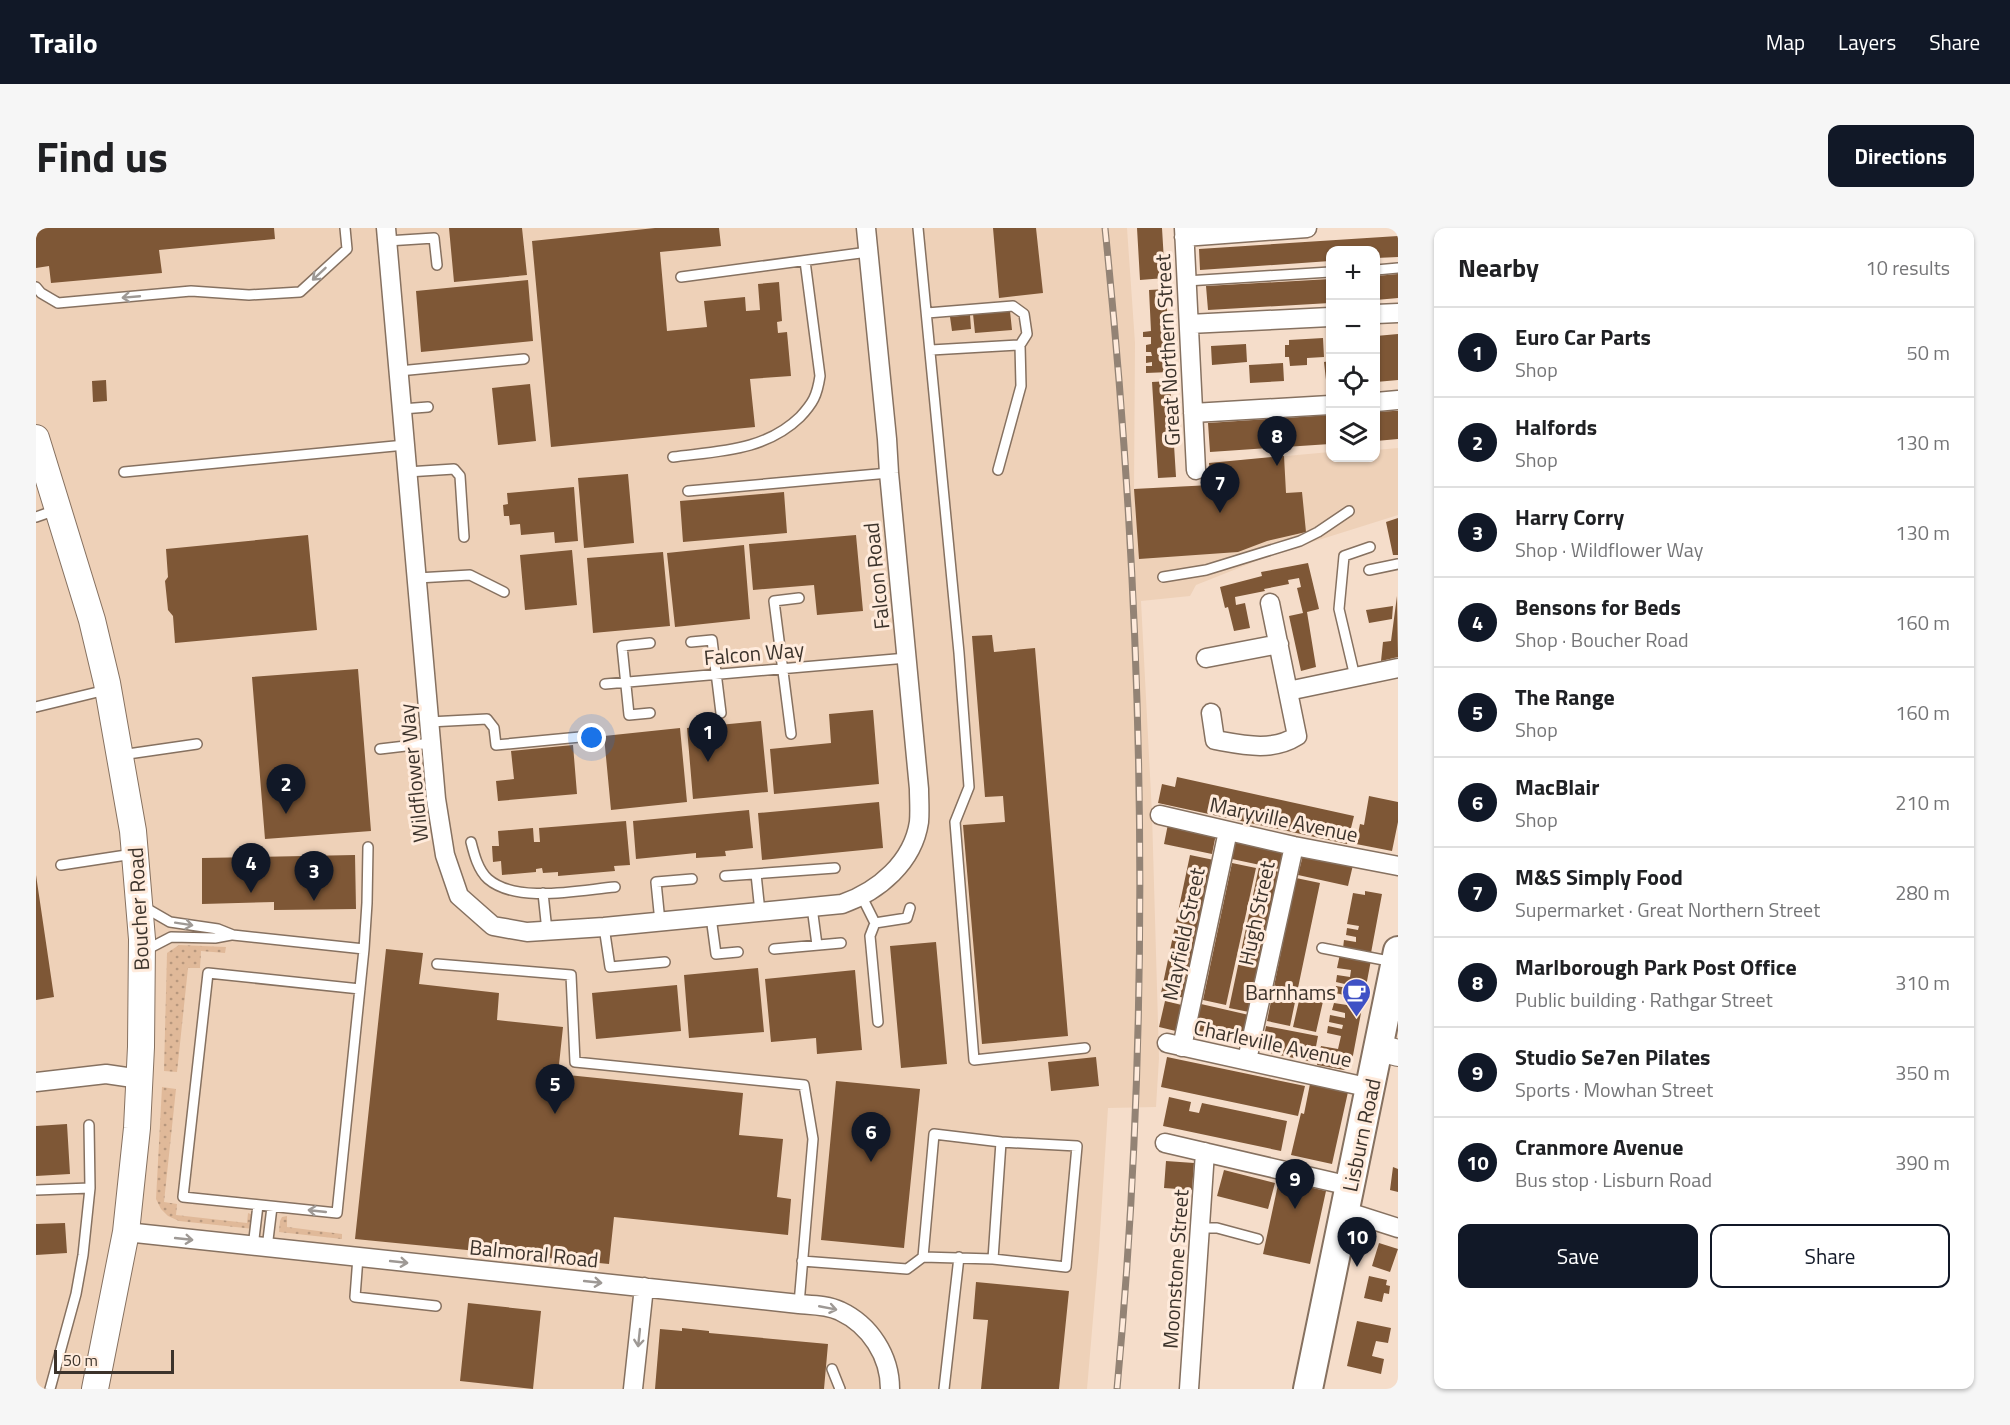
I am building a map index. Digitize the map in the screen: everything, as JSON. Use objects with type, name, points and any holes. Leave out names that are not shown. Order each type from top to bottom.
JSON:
[{"type":"main road","name":"Lisburn Road","points":[[1315,1387],[1348,1198],[1371,1088],[1389,1050],[1397,957]]},
{"type":"street","name":"Falcon Road","points":[[862,897],[877,888],[909,852],[919,822],[919,789],[866,228]]},
{"type":"street","points":[[1184,232],[1308,228]]},
{"type":"street","name":"Great Northern Street","points":[[1184,232],[1196,470]]},
{"type":"street","name":"Wildflower Way","points":[[386,235],[436,799],[444,855],[459,896],[493,926],[527,932],[812,907],[842,903],[862,897]]},
{"type":"street","points":[[1380,314],[1398,313]]},
{"type":"street","points":[[1189,324],[1326,316]]},
{"type":"street","points":[[1380,402],[1398,400]]},
{"type":"street","points":[[1193,413],[1326,405]]},
{"type":"street","name":"Boucher Road","points":[[36,438],[47,513],[92,620],[108,689],[121,755],[135,854],[142,952],[140,1079],[126,1232],[95,1389]]},
{"type":"street","points":[[1211,713],[1215,740],[1257,747],[1286,743],[1297,736],[1270,603]]},
{"type":"street","points":[[1206,658],[1279,644]]},
{"type":"street","points":[[1288,691],[1398,668]]},
{"type":"street","name":"Maryville Avenue","points":[[1160,815],[1294,846],[1398,866]]},
{"type":"street","name":"Mayfield Street","points":[[1174,1045],[1228,831]]},
{"type":"street","name":"Hugh Street","points":[[1247,1060],[1294,846]]},
{"type":"street","name":"Charleville Avenue","points":[[1174,1045],[1371,1088]]},
{"type":"street","points":[[36,1082],[106,1074],[140,1079]]},
{"type":"street","points":[[1165,1143],[1205,1152],[1348,1198],[1398,1228]]},
{"type":"street","name":"Moonstone Street","points":[[1189,1389],[1205,1152]]},
{"type":"street","name":"Balmoral Road","points":[[126,1232],[838,1310],[857,1322],[872,1336],[884,1356],[890,1377],[890,1389]]},
{"type":"street","points":[[633,1389],[644,1287]]},
{"type":"lane","points":[[36,287],[41,294],[58,303],[191,291],[249,295],[300,292],[347,249],[345,228]]},
{"type":"lane","points":[[918,228],[931,350],[969,787],[955,822],[974,1060],[1085,1048]]},
{"type":"lane","points":[[386,235],[435,238],[437,265]]},
{"type":"lane","points":[[681,277],[868,252]]},
{"type":"lane","points":[[673,457],[742,448],[771,439],[786,429],[811,405],[818,394],[820,376],[805,261]]},
{"type":"lane","points":[[1380,270],[1398,268]]},
{"type":"lane","points":[[1186,281],[1326,272]]},
{"type":"lane","points":[[927,313],[1013,306],[1024,314],[1027,334],[1020,345],[1021,386],[998,470]]},
{"type":"lane","points":[[931,350],[1020,345]]},
{"type":"lane","points":[[399,371],[524,359]]},
{"type":"lane","points":[[402,410],[428,407]]},
{"type":"lane","points":[[124,472],[405,445]]},
{"type":"lane","points":[[407,472],[454,469],[460,476],[464,537]]},
{"type":"lane","points":[[688,491],[889,473]]},
{"type":"lane","points":[[1163,577],[1206,570],[1300,541],[1349,511]]},
{"type":"lane","points":[[1355,676],[1339,609],[1341,569],[1344,556],[1370,547]]},
{"type":"lane","points":[[1369,570],[1398,564]]},
{"type":"lane","points":[[417,578],[470,575],[504,592]]},
{"type":"lane","points":[[791,734],[774,601],[799,598]]},
{"type":"lane","points":[[691,642],[712,640],[721,713]]},
{"type":"lane","points":[[650,643],[622,646],[629,715],[650,713]]},
{"type":"lane","name":"Falcon Way","points":[[604,684],[907,658]]},
{"type":"lane","points":[[36,707],[108,689]]},
{"type":"lane","points":[[429,722],[487,719],[494,728],[496,745],[580,737]]},
{"type":"lane","points":[[380,749],[431,743]]},
{"type":"lane","points":[[121,755],[197,744]]},
{"type":"lane","points":[[471,842],[477,862],[488,879],[509,891],[543,893],[615,887]]},
{"type":"lane","points":[[360,989],[208,973],[183,1197],[337,1213],[341,1175],[360,989],[364,949],[368,847]]},
{"type":"lane","points":[[61,865],[135,854]]},
{"type":"lane","points":[[725,876],[835,868]]},
{"type":"lane","points":[[756,874],[760,912]]},
{"type":"lane","points":[[660,922],[656,882],[692,879]]},
{"type":"lane","points":[[543,893],[547,931]]},
{"type":"lane","points":[[862,897],[875,923],[870,936],[878,1022]]},
{"type":"lane","points":[[139,904],[170,922],[218,929],[233,935]]},
{"type":"lane","points":[[812,907],[817,945]]},
{"type":"lane","points":[[875,923],[907,918],[910,908]]},
{"type":"lane","points":[[711,917],[716,954],[738,952]]},
{"type":"lane","points":[[604,927],[610,967],[665,962]]},
{"type":"lane","points":[[142,952],[171,937],[215,938],[233,935],[364,949]]},
{"type":"lane","points":[[774,949],[841,944]]},
{"type":"lane","points":[[1322,948],[1397,957]]},
{"type":"lane","points":[[436,964],[571,975],[575,1062],[804,1085],[813,1139],[799,1304]]},
{"type":"lane","points":[[50,1389],[76,1294],[83,1255],[90,1188],[89,1125]]},
{"type":"lane","points":[[802,1261],[907,1269],[923,1257],[959,1257],[1066,1267],[1077,1146],[1001,1142],[934,1134],[923,1257]]},
{"type":"lane","points":[[993,1259],[1001,1142]]},
{"type":"lane","points":[[36,1190],[90,1188]]},
{"type":"lane","points":[[258,1205],[260,1247]]},
{"type":"lane","points":[[260,1247],[272,1207]]},
{"type":"lane","points":[[1200,1228],[1217,1228],[1258,1239]]},
{"type":"lane","points":[[358,1257],[356,1297],[435,1306]]},
{"type":"lane","points":[[944,1389],[959,1257]]},
{"type":"lane","points":[[832,1369],[840,1389]]},
{"type":"shaded area","points":[[36,228],[1127,228],[1135,343],[1134,489],[1211,485],[1209,463],[1326,452],[1326,462],[1380,462],[1380,450],[1398,448],[1398,515],[1274,554],[1196,585],[1190,596],[1141,601],[1152,814],[1159,1058],[1156,1107],[1108,1108],[1087,1389],[36,1389]]},
{"type":"shaded area","points":[[179,945],[226,947],[225,953],[201,951],[200,968],[188,968],[177,1072],[164,1071],[167,953]]},
{"type":"shaded area","points":[[162,1087],[176,1089],[164,1202],[177,1204],[176,1215],[247,1223],[248,1213],[253,1215],[254,1229],[179,1221],[168,1216],[161,1209],[156,1199]]},
{"type":"shaded area","points":[[287,1216],[287,1227],[342,1234],[342,1239],[279,1232],[282,1217]]},
{"type":"building","points":[[36,228],[274,228],[275,239],[159,250],[162,273],[51,283],[49,266],[36,268]]},
{"type":"building","points":[[449,228],[522,228],[527,275],[454,282]]},
{"type":"building","points":[[655,228],[719,228],[721,246],[660,252],[667,331],[707,327],[704,301],[745,297],[746,311],[760,310],[758,284],[779,282],[782,321],[777,322],[778,333],[787,332],[791,376],[750,379],[755,427],[551,447],[532,241]]},
{"type":"building","points":[[993,228],[1036,228],[1043,293],[999,298]]},
{"type":"building","points":[[1137,228],[1162,228],[1165,278],[1140,280]]},
{"type":"building","points":[[1398,236],[1398,257],[1380,258],[1380,246],[1326,246],[1326,261],[1200,270],[1199,249]]},
{"type":"building","points":[[1398,274],[1398,298],[1380,300],[1380,276]]},
{"type":"building","points":[[1326,279],[1326,303],[1208,310],[1206,286]]},
{"type":"building","points":[[528,280],[533,341],[421,352],[416,291]]},
{"type":"building","points":[[1166,289],[1170,372],[1146,373],[1146,366],[1152,366],[1152,362],[1146,363],[1146,356],[1152,356],[1151,352],[1146,352],[1146,345],[1151,344],[1151,337],[1143,337],[1143,332],[1151,331],[1149,290]]},
{"type":"building","points":[[1010,311],[1012,330],[975,333],[973,314]]},
{"type":"building","points":[[970,315],[971,329],[952,331],[950,317]]},
{"type":"building","points":[[1398,334],[1398,380],[1380,382],[1380,336]]},
{"type":"building","points":[[1323,338],[1324,357],[1307,358],[1307,365],[1290,366],[1289,357],[1285,357],[1285,345],[1289,345],[1289,340]]},
{"type":"building","points":[[1246,344],[1247,362],[1212,365],[1211,346]]},
{"type":"building","points":[[1283,363],[1284,381],[1250,383],[1249,365]]},
{"type":"building","points":[[106,380],[107,401],[93,402],[92,381]]},
{"type":"building","points":[[1170,381],[1176,477],[1158,478],[1152,382]]},
{"type":"building","points":[[530,384],[536,441],[498,445],[492,388]]},
{"type":"building","points":[[1398,411],[1398,439],[1380,441],[1380,412]]},
{"type":"building","points":[[1326,415],[1326,444],[1210,452],[1208,423]]},
{"type":"building","points":[[1284,456],[1286,493],[1302,492],[1306,532],[1267,541],[1238,552],[1139,559],[1134,489],[1211,485],[1209,463]]},
{"type":"building","points":[[628,474],[634,543],[584,548],[578,478]]},
{"type":"building","points":[[574,487],[578,541],[555,543],[554,532],[521,535],[520,524],[510,525],[509,516],[504,516],[503,505],[508,504],[507,493]]},
{"type":"building","points":[[784,492],[787,533],[683,542],[680,501]]},
{"type":"building","points":[[1398,518],[1398,555],[1393,555],[1386,522]]},
{"type":"building","points":[[308,535],[317,630],[175,643],[173,616],[168,610],[165,581],[168,577],[166,549]]},
{"type":"building","points":[[856,535],[863,611],[817,615],[814,585],[753,590],[749,544]]},
{"type":"building","points":[[744,545],[750,619],[675,627],[667,553]]},
{"type":"building","points":[[572,550],[577,605],[525,610],[520,555]]},
{"type":"building","points":[[663,552],[670,626],[593,633],[587,558]]},
{"type":"building","points":[[1308,563],[1319,609],[1307,612],[1316,667],[1301,671],[1289,616],[1303,613],[1297,588],[1301,587],[1299,578],[1288,580],[1289,584],[1235,597],[1236,605],[1245,603],[1250,628],[1234,631],[1220,587],[1262,576],[1261,572]]},
{"type":"building","points":[[1397,596],[1398,657],[1381,661],[1383,642],[1391,641]]},
{"type":"building","points":[[1393,606],[1392,619],[1369,623],[1366,610]]},
{"type":"building","points":[[992,635],[994,652],[1035,648],[1068,1036],[982,1044],[963,825],[1005,822],[1003,796],[985,797],[972,636]]},
{"type":"building","points":[[358,669],[371,831],[265,839],[252,677]]},
{"type":"building","points":[[873,710],[879,784],[774,794],[770,749],[831,743],[829,714]]},
{"type":"building","points":[[761,721],[768,792],[693,799],[687,728]]},
{"type":"building","points":[[680,728],[687,802],[611,810],[604,736]]},
{"type":"building","points":[[573,745],[577,794],[498,801],[496,781],[514,779],[511,751]]},
{"type":"building","points":[[1177,777],[1354,816],[1347,844],[1158,803],[1162,784],[1175,787]]},
{"type":"building","points":[[1369,796],[1398,802],[1398,822],[1392,851],[1356,844],[1360,824],[1364,825]]},
{"type":"building","points":[[879,802],[883,848],[762,860],[758,813]]},
{"type":"building","points":[[749,810],[753,848],[725,851],[726,856],[696,858],[696,853],[636,859],[633,821]]},
{"type":"building","points":[[626,821],[630,865],[614,866],[615,871],[558,876],[558,872],[543,873],[542,868],[536,869],[536,872],[502,875],[501,861],[493,862],[492,846],[499,846],[498,831],[533,828],[534,842],[540,842],[539,828]]},
{"type":"building","points":[[1168,824],[1216,834],[1212,854],[1164,844]]},
{"type":"building","points":[[1236,840],[1284,849],[1279,869],[1232,859]]},
{"type":"building","points":[[355,855],[356,909],[274,910],[274,902],[202,904],[202,858]]},
{"type":"building","points":[[1190,855],[1214,860],[1185,998],[1161,993]]},
{"type":"building","points":[[1303,855],[1353,865],[1348,886],[1298,875]]},
{"type":"building","points":[[1232,863],[1256,868],[1226,1005],[1203,1000]]},
{"type":"building","points":[[1259,867],[1279,872],[1249,1012],[1229,1008]]},
{"type":"building","points":[[36,875],[54,997],[36,1000]]},
{"type":"building","points":[[1296,878],[1320,883],[1290,1026],[1267,1021]]},
{"type":"building","points":[[1365,891],[1382,894],[1371,953],[1343,948],[1344,940],[1356,942],[1356,937],[1346,935],[1347,928],[1358,930],[1359,926],[1347,924],[1353,893],[1365,895]]},
{"type":"building","points":[[936,942],[947,1064],[901,1068],[890,946]]},
{"type":"building","points":[[386,949],[423,953],[419,984],[499,993],[497,1020],[563,1027],[558,1074],[743,1093],[739,1135],[783,1139],[777,1197],[791,1199],[788,1235],[614,1217],[609,1264],[355,1239]]},
{"type":"building","points":[[1340,954],[1371,960],[1351,1066],[1344,1070],[1317,1065],[1321,1046],[1338,1049],[1341,1036],[1327,1033],[1328,1026],[1342,1029],[1343,1025],[1329,1022],[1330,1015],[1345,1018],[1345,1013],[1332,1010],[1334,1003],[1347,1005],[1349,996],[1335,993],[1336,986],[1348,988],[1349,985],[1336,982],[1337,975],[1350,977],[1351,970],[1337,968]]},
{"type":"building","points":[[758,968],[764,1032],[689,1038],[684,975]]},
{"type":"building","points":[[855,970],[862,1050],[817,1054],[816,1038],[771,1042],[765,979]]},
{"type":"building","points":[[677,985],[681,1031],[596,1039],[592,993]]},
{"type":"building","points":[[1301,992],[1324,997],[1316,1032],[1293,1027]]},
{"type":"building","points":[[1165,1001],[1186,1006],[1180,1032],[1159,1027]]},
{"type":"building","points":[[1201,1004],[1249,1015],[1242,1045],[1194,1033]]},
{"type":"building","points":[[1266,1026],[1318,1036],[1313,1062],[1261,1051]]},
{"type":"building","points":[[1096,1057],[1099,1086],[1051,1091],[1048,1062]]},
{"type":"building","points":[[1167,1057],[1305,1086],[1298,1116],[1161,1087]]},
{"type":"building","points":[[836,1081],[920,1089],[904,1248],[821,1240]]},
{"type":"building","points":[[1310,1084],[1348,1092],[1332,1164],[1291,1155],[1301,1113],[1304,1114]]},
{"type":"building","points":[[1169,1097],[1191,1102],[1189,1111],[1199,1113],[1202,1103],[1287,1121],[1281,1151],[1163,1126]]},
{"type":"building","points":[[67,1124],[70,1174],[36,1176],[36,1126]]},
{"type":"building","points":[[1166,1161],[1194,1163],[1192,1190],[1164,1188]]},
{"type":"building","points":[[1393,1167],[1398,1169],[1398,1192],[1390,1190]]},
{"type":"building","points":[[1224,1170],[1275,1183],[1268,1209],[1217,1196]]},
{"type":"building","points":[[1279,1180],[1326,1191],[1310,1264],[1263,1254]]},
{"type":"building","points":[[65,1223],[67,1253],[36,1255],[36,1224]]},
{"type":"building","points":[[1379,1243],[1398,1249],[1390,1272],[1372,1266]]},
{"type":"building","points":[[1369,1276],[1387,1280],[1386,1285],[1390,1286],[1389,1294],[1384,1293],[1382,1302],[1364,1298]]},
{"type":"building","points":[[976,1282],[1069,1291],[1059,1389],[981,1389],[988,1320],[973,1319]]},
{"type":"building","points":[[468,1303],[541,1311],[533,1389],[460,1381]]},
{"type":"building","points":[[1357,1321],[1391,1328],[1388,1343],[1376,1341],[1372,1356],[1384,1359],[1381,1374],[1347,1366]]},
{"type":"building","points":[[682,1328],[709,1331],[709,1333],[828,1344],[824,1389],[655,1389],[660,1329],[682,1331]]},
{"type":"railway","points":[[1105,228],[1129,519],[1140,808],[1140,953],[1136,1098],[1117,1389]]},
{"type":"place","name":"Marlborough Park Post Office","points":[[1277,466]]},
{"type":"place","name":"M&S Simply Food","points":[[1220,513]]},
{"type":"place","name":"Euro Car Parts","points":[[708,762]]},
{"type":"place","name":"Halfords","points":[[286,814]]},
{"type":"place","name":"Bensons for Beds","points":[[251,893]]},
{"type":"place","name":"Harry Corry","points":[[314,901]]},
{"type":"place","name":"Barnhams","points":[[1357,1018]]},
{"type":"place","name":"The Range","points":[[555,1114]]},
{"type":"place","name":"MacBlair","points":[[871,1162]]},
{"type":"place","name":"Studio Se7en Pilates","points":[[1295,1209]]},
{"type":"place","name":"Cranmore Avenue","points":[[1357,1267]]}]
